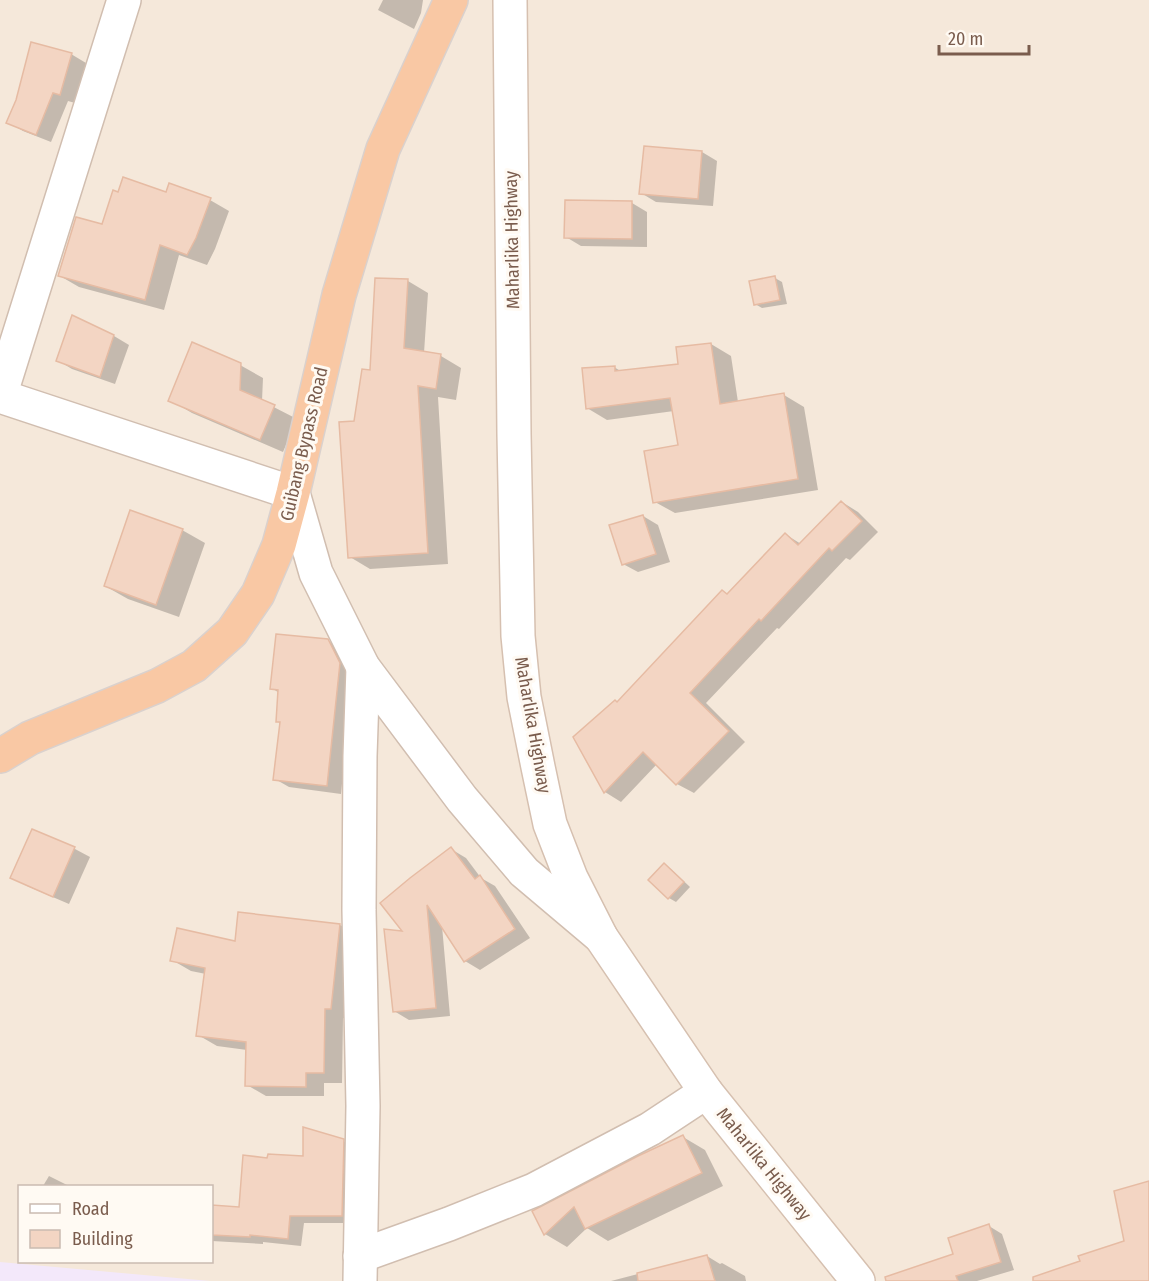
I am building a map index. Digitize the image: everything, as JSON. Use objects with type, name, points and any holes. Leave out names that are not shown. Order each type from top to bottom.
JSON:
[{"type":"highway","name":"Guibang Bypass Road","points":[[0,756],[30,738],[157,686],[194,666],[232,632],[258,594],[279,545],[339,295],[383,149],[451,0]]},
{"type":"street","points":[[124,0],[0,396],[293,493],[316,573],[363,667],[462,799],[524,872],[601,937]]},
{"type":"street","name":"Maharlika Highway","points":[[510,0],[518,636],[524,697],[550,824],[571,878],[601,937],[706,1092],[858,1281]]},
{"type":"street","points":[[363,667],[359,898],[363,1106],[360,1268],[449,1224],[534,1190],[650,1130],[706,1092]]},
{"type":"shaded area","points":[[0,0],[1149,0],[1149,1281],[0,1281]]},
{"type":"shaded area","points":[[0,1262],[210,1281],[0,1281]]},
{"type":"building","points":[[31,42],[72,53],[60,95],[53,93],[36,135],[6,123],[16,100]]},
{"type":"building","points":[[644,146],[702,151],[698,199],[639,194]]},
{"type":"building","points":[[123,177],[166,192],[169,183],[211,198],[187,255],[160,245],[145,300],[58,276],[76,217],[102,224],[113,190],[118,192]]},
{"type":"building","points":[[565,200],[632,201],[632,239],[564,238]]},
{"type":"building","points":[[775,276],[780,300],[754,305],[749,281]]},
{"type":"building","points":[[375,278],[408,279],[404,348],[441,354],[436,389],[418,386],[428,553],[348,558],[339,422],[354,421],[362,369],[370,370]]},
{"type":"building","points":[[72,315],[114,335],[100,377],[56,361]]},
{"type":"building","points":[[192,342],[241,363],[240,390],[275,405],[260,440],[168,401]]},
{"type":"building","points":[[711,343],[720,404],[784,393],[798,479],[653,503],[644,451],[678,445],[670,398],[586,409],[582,368],[615,366],[615,371],[678,364],[676,347]]},
{"type":"building","points":[[841,501],[862,521],[832,551],[829,548],[690,693],[729,731],[676,785],[643,752],[604,793],[573,737],[615,700],[617,702],[722,590],[727,594],[785,533],[798,545]]},
{"type":"building","points":[[130,510],[183,529],[156,605],[104,586]]},
{"type":"building","points":[[643,515],[656,554],[622,565],[609,525]]},
{"type":"building","points":[[276,634],[328,639],[340,663],[327,786],[273,780],[280,722],[276,722],[278,690],[270,689]]},
{"type":"building","points":[[32,829],[75,847],[53,897],[10,878]]},
{"type":"building","points":[[451,847],[475,879],[480,875],[515,929],[464,962],[427,905],[436,1008],[393,1012],[384,929],[402,931],[380,903]]},
{"type":"building","points":[[664,863],[684,882],[668,899],[648,880]]},
{"type":"building","points":[[238,912],[340,924],[331,1009],[325,1009],[324,1073],[306,1073],[306,1087],[245,1086],[246,1042],[196,1036],[205,968],[170,961],[177,928],[235,941]]},
{"type":"building","points":[[303,1127],[344,1139],[342,1216],[290,1216],[288,1239],[250,1235],[250,1237],[213,1235],[213,1205],[239,1207],[243,1155],[267,1158],[268,1154],[303,1156]]},
{"type":"building","points":[[683,1135],[702,1173],[585,1229],[574,1207],[544,1235],[532,1211]]},
{"type":"building","points":[[1149,1181],[1149,1281],[1033,1281],[1033,1277],[1080,1261],[1078,1256],[1124,1241],[1114,1191]]},
{"type":"building","points":[[989,1224],[1001,1262],[956,1276],[958,1281],[886,1281],[885,1277],[953,1254],[948,1238]]},
{"type":"building","points":[[707,1255],[715,1281],[638,1281],[637,1273]]}]
